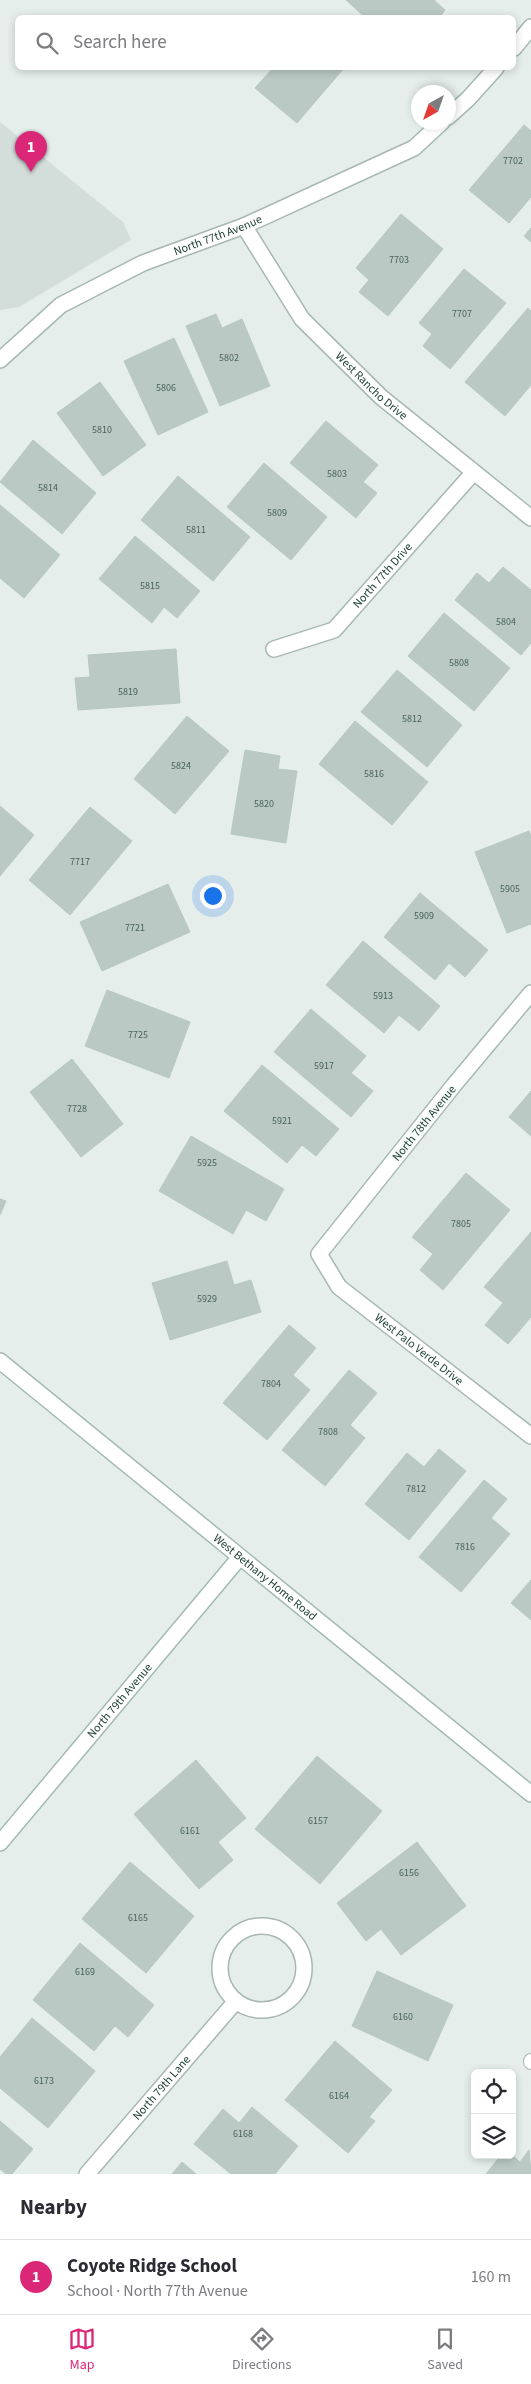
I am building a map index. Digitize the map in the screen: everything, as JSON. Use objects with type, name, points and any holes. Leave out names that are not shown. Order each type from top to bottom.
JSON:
[{"type":"street","points":[[456,110],[494,70]]},
{"type":"street","name":"North 77th Avenue","points":[[0,360],[61,305],[143,263],[244,226],[414,148],[433,130]]},
{"type":"street","name":"West Rancho Drive","points":[[244,226],[302,320],[381,397],[531,518]]},
{"type":"street","name":"North 77th Drive","points":[[274,649],[334,630],[474,473]]},
{"type":"street","name":"North 78th Avenue","points":[[319,1254],[531,993]]},
{"type":"street","name":"West Palo Verde Drive","points":[[319,1254],[339,1288],[531,1436]]},
{"type":"street","name":"West Bethany Home Road","points":[[0,1361],[531,1794]]},
{"type":"street","name":"North 79th Avenue","points":[[0,1843],[240,1557]]},
{"type":"street","points":[[257,1926],[271,1926],[284,1932],[295,1941],[302,1953],[304,1966],[302,1980],[297,1992],[287,2002],[275,2008],[262,2010],[248,2008],[236,2001],[227,1990],[221,1978],[220,1963],[224,1950],[232,1938],[243,1930],[257,1926]]},
{"type":"street","name":"North 79th Lane","points":[[87,2174],[236,2001]]},
{"type":"shaded area","points":[[0,122],[123,222],[131,240],[19,307],[0,310]]},
{"type":"building","points":[[346,0],[434,0],[445,10],[441,15],[363,15]]},
{"type":"building","points":[[271,70],[342,70],[297,123],[255,88]]},
{"type":"building","points":[[524,125],[531,131],[531,197],[509,223],[469,190]]},
{"type":"building","points":[[401,214],[443,249],[388,316],[359,292],[369,280],[356,268]]},
{"type":"building","points":[[531,228],[531,242],[524,236]]},
{"type":"building","points":[[464,269],[506,303],[450,369],[423,346],[432,334],[419,323]]},
{"type":"building","points":[[528,308],[531,311],[531,385],[505,416],[465,382]]},
{"type":"building","points":[[216,314],[222,328],[242,319],[270,386],[220,406],[186,326]]},
{"type":"building","points":[[174,338],[208,412],[158,435],[124,361]]},
{"type":"building","points":[[100,382],[146,445],[103,476],[57,413]]},
{"type":"building","points":[[326,421],[378,465],[363,482],[377,493],[356,518],[290,463]]},
{"type":"building","points":[[33,440],[96,493],[62,534],[0,482]]},
{"type":"building","points":[[264,463],[327,517],[291,560],[227,507]]},
{"type":"building","points":[[178,476],[250,537],[213,581],[141,520]]},
{"type":"building","points":[[0,505],[60,555],[24,598],[0,578]]},
{"type":"building","points":[[135,536],[200,591],[177,618],[164,607],[152,623],[99,579]]},
{"type":"building","points":[[503,567],[531,590],[531,643],[521,655],[455,600],[477,573],[489,583]]},
{"type":"building","points":[[444,613],[510,668],[474,711],[408,656]]},
{"type":"building","points":[[176,649],[180,703],[78,710],[75,678],[90,677],[88,655]]},
{"type":"building","points":[[397,670],[462,725],[427,767],[361,712]]},
{"type":"building","points":[[187,716],[229,751],[175,814],[134,779]]},
{"type":"building","points":[[355,721],[428,782],[392,825],[319,764]]},
{"type":"building","points":[[245,750],[280,756],[278,769],[297,771],[286,843],[231,834]]},
{"type":"building","points":[[0,806],[34,835],[0,876]]},
{"type":"building","points":[[90,807],[132,841],[70,915],[29,880]]},
{"type":"building","points":[[529,831],[531,836],[531,924],[507,933],[475,852]]},
{"type":"building","points":[[168,884],[190,932],[102,971],[80,922]]},
{"type":"building","points":[[420,893],[488,950],[465,977],[449,963],[435,980],[384,937]]},
{"type":"building","points":[[363,941],[440,1006],[419,1031],[399,1015],[384,1033],[326,985]]},
{"type":"building","points":[[107,990],[190,1022],[169,1078],[85,1046]]},
{"type":"building","points":[[311,1009],[366,1056],[351,1073],[373,1091],[351,1117],[274,1052]]},
{"type":"building","points":[[72,1059],[123,1124],[81,1157],[30,1092]]},
{"type":"building","points":[[262,1065],[339,1129],[316,1156],[302,1145],[287,1163],[224,1111]]},
{"type":"building","points":[[531,1091],[531,1136],[509,1117]]},
{"type":"building","points":[[191,1136],[284,1189],[266,1221],[246,1210],[233,1234],[159,1191]]},
{"type":"building","points":[[466,1173],[510,1210],[443,1290],[420,1270],[433,1254],[412,1237]]},
{"type":"building","points":[[0,1199],[6,1201],[0,1215]]},
{"type":"building","points":[[531,1232],[531,1317],[508,1344],[485,1325],[503,1303],[484,1287]]},
{"type":"building","points":[[227,1261],[234,1285],[251,1280],[261,1312],[170,1340],[152,1283]]},
{"type":"building","points":[[289,1325],[316,1348],[293,1375],[310,1390],[267,1440],[223,1403]]},
{"type":"building","points":[[349,1370],[377,1393],[350,1425],[365,1438],[325,1486],[282,1450]]},
{"type":"building","points":[[439,1449],[466,1471],[409,1540],[365,1504],[407,1453],[424,1467]]},
{"type":"building","points":[[484,1480],[507,1499],[491,1518],[510,1534],[461,1592],[419,1557]]},
{"type":"building","points":[[531,1580],[531,1620],[511,1603]]},
{"type":"building","points":[[317,1756],[382,1811],[320,1884],[255,1829]]},
{"type":"building","points":[[196,1760],[246,1818],[218,1842],[233,1860],[199,1889],[134,1814]]},
{"type":"building","points":[[417,1842],[466,1906],[401,1955],[381,1929],[366,1941],[337,1903]]},
{"type":"building","points":[[130,1862],[194,1916],[146,1973],[82,1919]]},
{"type":"building","points":[[80,1943],[154,2005],[128,2037],[115,2026],[94,2051],[33,2000]]},
{"type":"building","points":[[377,1971],[453,2005],[428,2061],[352,2026]]},
{"type":"building","points":[[32,2018],[95,2071],[48,2128],[0,2088],[0,2057]]},
{"type":"building","points":[[335,2041],[392,2090],[369,2117],[375,2121],[348,2153],[285,2100]]},
{"type":"building","points":[[252,2107],[298,2146],[275,2174],[231,2174],[194,2144],[223,2109],[239,2123]]},
{"type":"building","points":[[0,2121],[33,2149],[12,2174],[6,2174],[0,2169]]},
{"type":"building","points":[[529,2150],[531,2174],[486,2174],[498,2159],[516,2158],[520,2162]]},
{"type":"building","points":[[182,2162],[196,2174],[172,2174]]},
{"type":"place","name":"Coyote Ridge School","points":[[31,172]]}]
